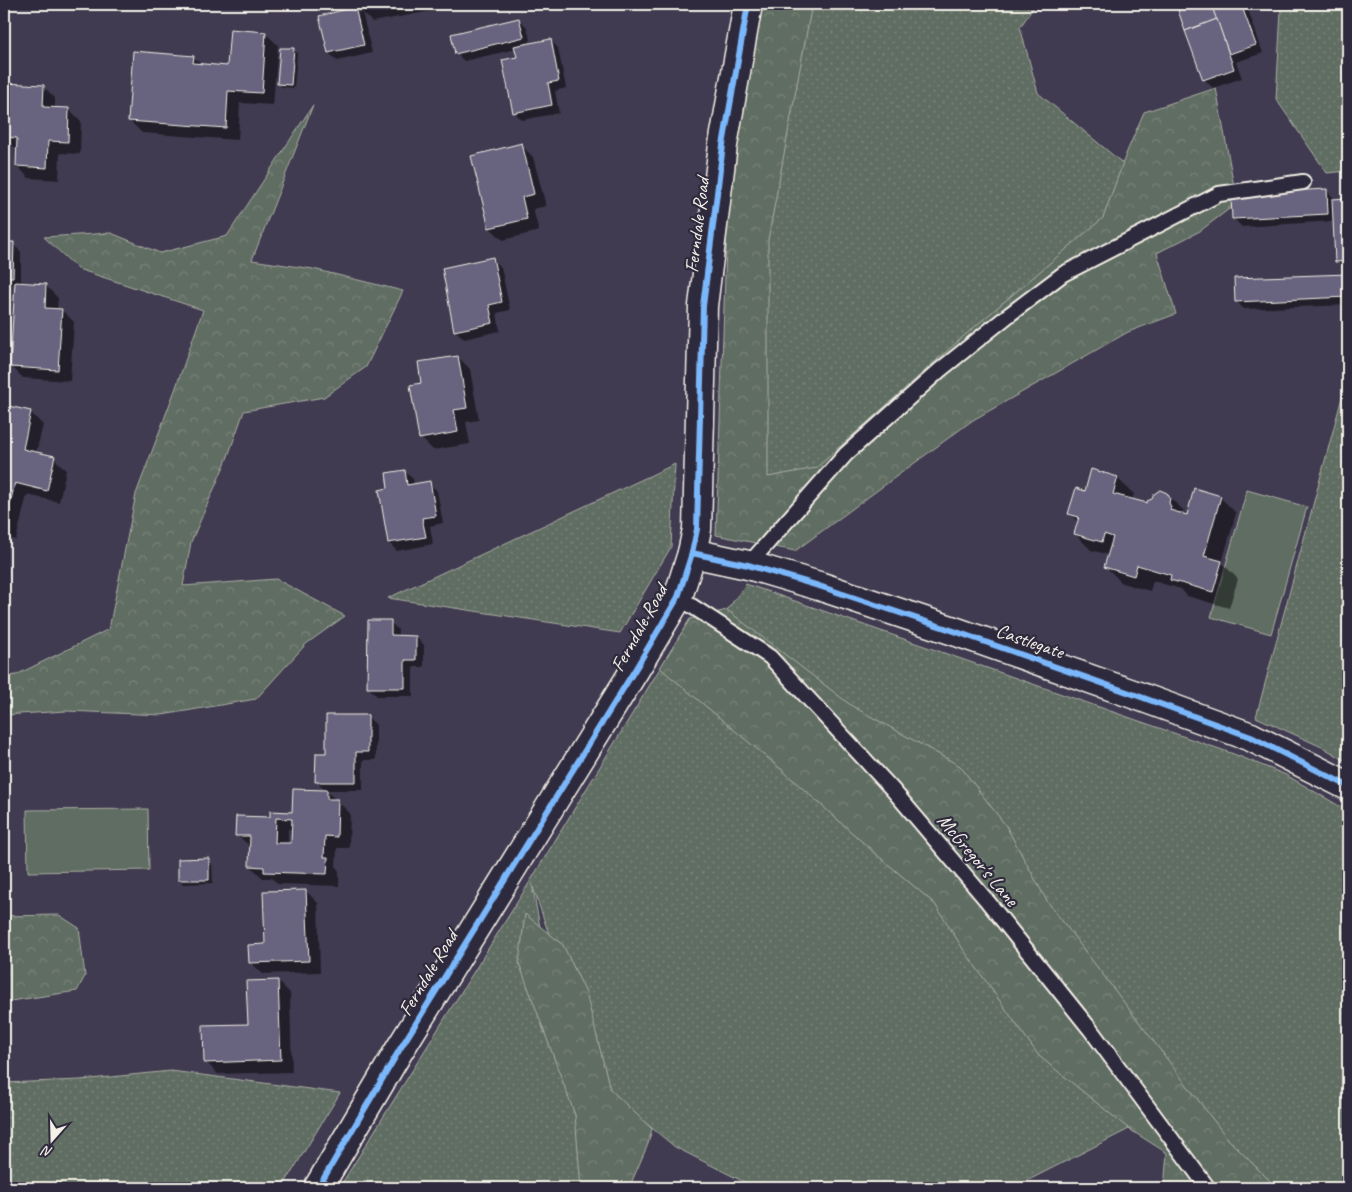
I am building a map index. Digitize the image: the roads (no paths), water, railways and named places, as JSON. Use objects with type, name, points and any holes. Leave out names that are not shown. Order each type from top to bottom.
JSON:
[{"type":"street","name":"Ferndale Road","points":[[318,1188],[405,1042],[636,668],[678,596],[698,529],[703,306],[723,145],[748,4]]},
{"type":"street","name":"Castlegate","points":[[692,553],[748,564],[954,631],[1251,737],[1348,786]]},
{"type":"lane","points":[[748,564],[846,454],[940,370],[1063,274],[1219,194],[1303,182]]},
{"type":"lane","name":"McGregor's Lane","points":[[678,596],[770,657],[892,789],[988,902],[1090,1029],[1208,1188]]}]
